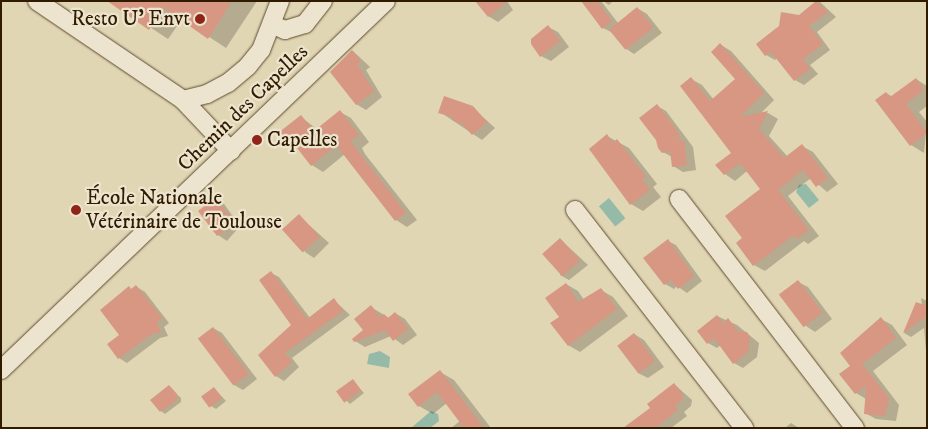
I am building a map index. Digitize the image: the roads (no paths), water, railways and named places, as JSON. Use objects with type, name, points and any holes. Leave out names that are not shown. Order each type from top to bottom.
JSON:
[{"type":"street","points":[[37,1],[183,100],[231,151]]},
{"type":"street","points":[[183,100],[207,94],[228,83],[261,50],[280,1]]},
{"type":"street","points":[[272,25],[285,30],[305,24],[323,1]]},
{"type":"street","name":"Chemin des Capelles","points":[[1,370],[386,1]]},
{"type":"street","points":[[679,199],[855,428]]},
{"type":"street","points":[[574,210],[744,428]]},
{"type":"place","name":"Resto U' Envt","points":[[200,19]]},
{"type":"place","name":"Capelles","points":[[257,140]]},
{"type":"place","name":"École Nationale Vétérinaire de Toulouse","points":[[76,210]]}]
